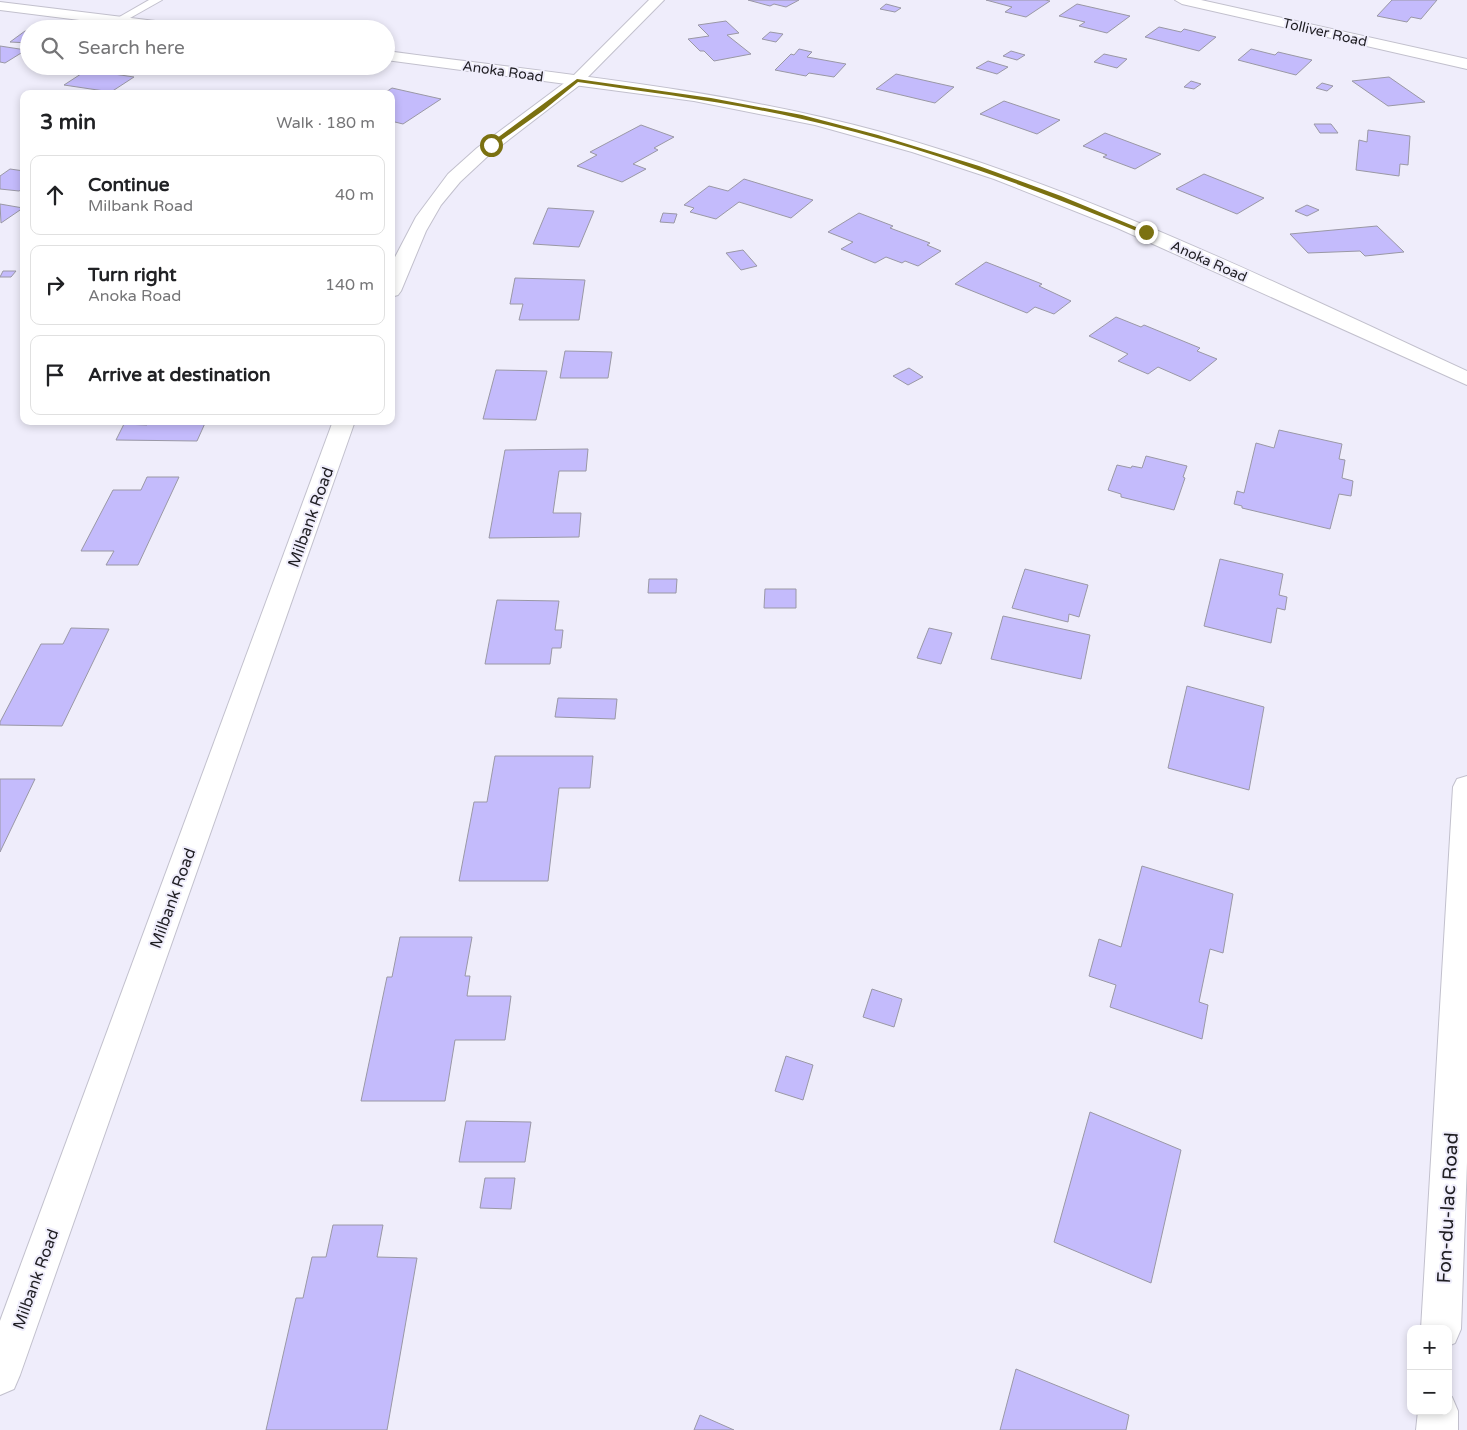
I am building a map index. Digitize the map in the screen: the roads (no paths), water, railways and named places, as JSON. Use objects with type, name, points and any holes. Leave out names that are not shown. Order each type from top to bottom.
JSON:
[{"type":"street","points":[[395,280],[403,259],[429,211],[454,178],[491,145],[542,109],[577,81],[596,63],[624,30],[657,0]]},
{"type":"street","name":"Tolliver Road","points":[[1182,0],[1467,64]]},
{"type":"street","points":[[0,6],[118,20]]},
{"type":"street","name":"Anoka Road","points":[[395,55],[711,100],[802,117],[876,136],[978,167],[1060,197],[1146,232],[1467,378]]},
{"type":"street","name":"Milbank Road","points":[[0,1374],[343,425]]},
{"type":"street","name":"Fon-du-lac Road","points":[[1442,1325],[1467,787]]},
{"type":"street","points":[[1437,1430],[1438,1415]]},
{"type":"lane","points":[[118,20],[156,0]]}]
